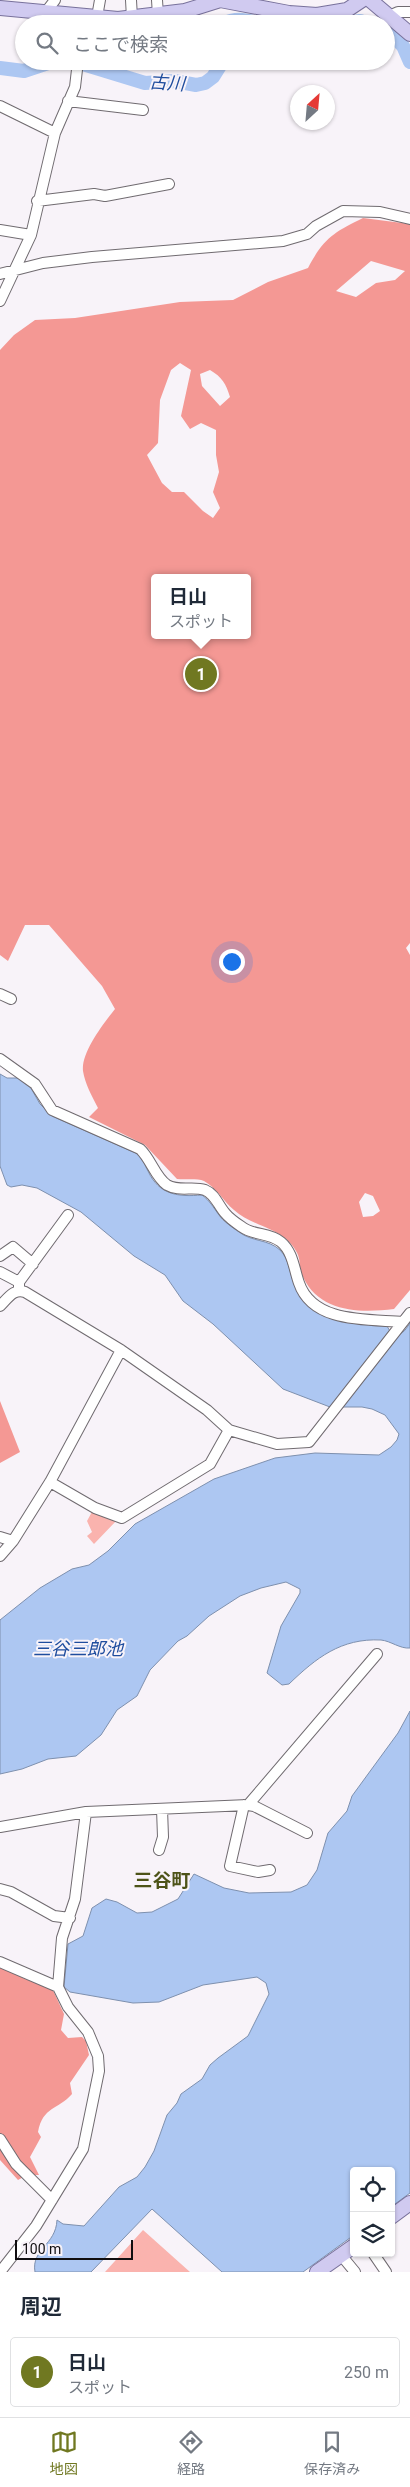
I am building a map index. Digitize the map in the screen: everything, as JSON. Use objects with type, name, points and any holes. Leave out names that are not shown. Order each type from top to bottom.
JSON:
[{"type":"main road","points":[[168,15],[220,0],[289,13],[317,15],[347,10],[362,0]]},
{"type":"main road","points":[[370,0],[388,15]]},
{"type":"main road","points":[[0,8],[62,15]]},
{"type":"main road","points":[[395,21],[410,34]]},
{"type":"main road","points":[[395,2214],[410,2203]]},
{"type":"main road","points":[[317,2272],[350,2249]]},
{"type":"street","points":[[44,12],[55,0]]},
{"type":"street","points":[[90,15],[100,0]]},
{"type":"street","points":[[131,0],[145,15]]},
{"type":"street","points":[[151,15],[157,0]]},
{"type":"street","points":[[391,15],[398,12],[410,12]]},
{"type":"street","points":[[0,301],[17,269],[31,235],[37,201],[55,133],[75,87],[77,70]]},
{"type":"street","points":[[68,101],[143,110]]},
{"type":"street","points":[[0,106],[55,133]]},
{"type":"street","points":[[37,201],[94,194],[105,196],[169,184]]},
{"type":"street","points":[[0,274],[43,263],[92,257],[283,241],[307,234],[316,226],[343,211],[380,212],[410,219]]},
{"type":"street","points":[[0,230],[31,235]]},
{"type":"street","points":[[0,994],[11,999]]},
{"type":"street","points":[[0,1058],[35,1084],[52,1110],[140,1149],[169,1186],[206,1191],[216,1200],[225,1213],[241,1227],[247,1231],[274,1238],[281,1242],[292,1257],[300,1286],[308,1297],[325,1311],[335,1315],[403,1322]]},
{"type":"street","points":[[0,1306],[19,1286],[68,1215]]},
{"type":"street","points":[[0,1256],[13,1247],[33,1264]]},
{"type":"street","points":[[0,1272],[121,1350],[207,1410],[229,1430],[277,1444],[309,1442],[410,1312]]},
{"type":"street","points":[[0,1556],[12,1541],[50,1482],[121,1350]]},
{"type":"street","points":[[50,1482],[95,1508],[122,1518],[210,1464],[229,1430]]},
{"type":"street","points":[[0,1537],[12,1541]]},
{"type":"street","points":[[270,1870],[258,1872],[230,1866],[246,1805],[378,1654]]},
{"type":"street","points":[[0,1828],[86,1812],[246,1805],[254,1806],[307,1833]]},
{"type":"street","points":[[159,1850],[163,1836],[162,1808]]},
{"type":"street","points":[[0,2272],[36,2226],[82,2149],[99,2071],[98,2056],[88,2032],[68,2007],[58,1987],[62,1938],[75,1899],[86,1812]]},
{"type":"street","points":[[0,1889],[11,1892],[54,1916],[70,1918]]},
{"type":"street","points":[[0,1962],[58,1987]]},
{"type":"street","points":[[0,2139],[16,2164],[52,2200]]},
{"type":"street","points":[[341,2255],[354,2272]]},
{"type":"street","points":[[376,2257],[386,2272]]},
{"type":"shaded area","points":[[363,218],[410,224],[410,943],[406,948],[410,955],[410,1290],[394,1309],[368,1311],[342,1308],[320,1298],[310,1289],[303,1277],[299,1257],[294,1248],[278,1233],[240,1215],[213,1187],[204,1181],[177,1179],[145,1145],[89,1117],[98,1108],[85,1081],[83,1063],[94,1038],[115,1009],[102,986],[49,925],[25,925],[8,961],[0,955],[0,350],[14,335],[35,320],[75,318],[180,302],[233,300],[268,282],[308,268],[324,243],[337,232]],"holes":[[[371,261],[405,271],[395,280],[376,283],[356,297],[336,291]],[[180,363],[191,370],[181,416],[190,429],[201,423],[216,430],[216,455],[219,472],[213,492],[220,508],[213,518],[184,492],[172,492],[162,483],[147,455],[158,443],[160,400],[171,370]],[[210,370],[223,381],[230,397],[220,406],[202,386],[200,374]],[[365,1193],[373,1196],[380,1211],[373,1216],[363,1217],[359,1202]]]},
{"type":"shaded area","points":[[0,1401],[20,1452],[0,1463]]},
{"type":"shaded area","points":[[93,1510],[117,1520],[94,1544],[87,1536],[92,1532],[87,1521]]},
{"type":"shaded area","points":[[0,1966],[25,1979],[52,1988],[64,2014],[61,2030],[68,2038],[82,2037],[86,2041],[89,2055],[70,2083],[72,2094],[47,2113],[40,2124],[38,2132],[41,2137],[30,2157],[39,2175],[27,2175],[18,2180],[0,2160]]},
{"type":"shaded area","points":[[143,2230],[190,2272],[105,2272]]},
{"type":"water","name":"三谷三郎池","points":[[0,1074],[7,1078],[20,1078],[28,1083],[40,1104],[52,1116],[138,1154],[152,1179],[164,1190],[177,1195],[202,1195],[223,1220],[244,1235],[275,1246],[286,1258],[293,1281],[302,1298],[322,1314],[347,1321],[387,1326],[391,1333],[395,1334],[402,1332],[410,1323],[410,1648],[381,1640],[354,1642],[341,1646],[319,1658],[289,1684],[282,1685],[267,1673],[281,1626],[300,1593],[300,1589],[286,1582],[261,1588],[240,1596],[209,1616],[187,1636],[178,1641],[150,1670],[137,1696],[117,1710],[101,1735],[76,1756],[48,1759],[22,1769],[0,1774],[0,1620],[40,1588],[72,1569],[89,1565],[108,1551],[135,1524],[214,1479],[275,1458],[315,1453],[379,1455],[391,1447],[399,1434],[385,1415],[372,1409],[362,1407],[330,1407],[283,1389],[213,1324],[183,1301],[165,1275],[134,1256],[81,1212],[37,1188],[22,1185],[11,1187],[7,1185],[0,1166]]},
{"type":"water","points":[[410,1711],[410,2193],[395,2204],[395,2167],[350,2167],[350,2238],[303,2272],[222,2272],[152,2209],[91,2272],[35,2272],[37,2258],[53,2235],[57,2220],[63,2224],[84,2226],[119,2187],[137,2177],[154,2151],[167,2115],[177,2103],[181,2094],[202,2079],[210,2065],[218,2058],[248,2036],[269,1994],[266,1983],[257,1977],[203,1985],[159,2002],[133,2003],[70,1992],[64,1987],[68,1944],[83,1936],[92,1908],[106,1899],[117,1902],[137,1913],[152,1912],[178,1899],[194,1874],[224,1888],[249,1893],[291,1892],[307,1885],[317,1870],[328,1833],[347,1811],[352,1796],[398,1733]]},
{"type":"waterway","name":"古川","points":[[395,38],[403,46],[410,62]]},
{"type":"waterway","name":"古川","points":[[0,68],[15,70]]},
{"type":"waterway","name":"古川","points":[[16,70],[27,70]]},
{"type":"waterway","name":"古川","points":[[102,70],[145,83],[175,81],[196,85],[205,83],[213,77],[217,70]]},
{"type":"place","name":"日山","points":[[201,674]]},
{"type":"district","name":"三谷町","points":[[162,1880]]}]
